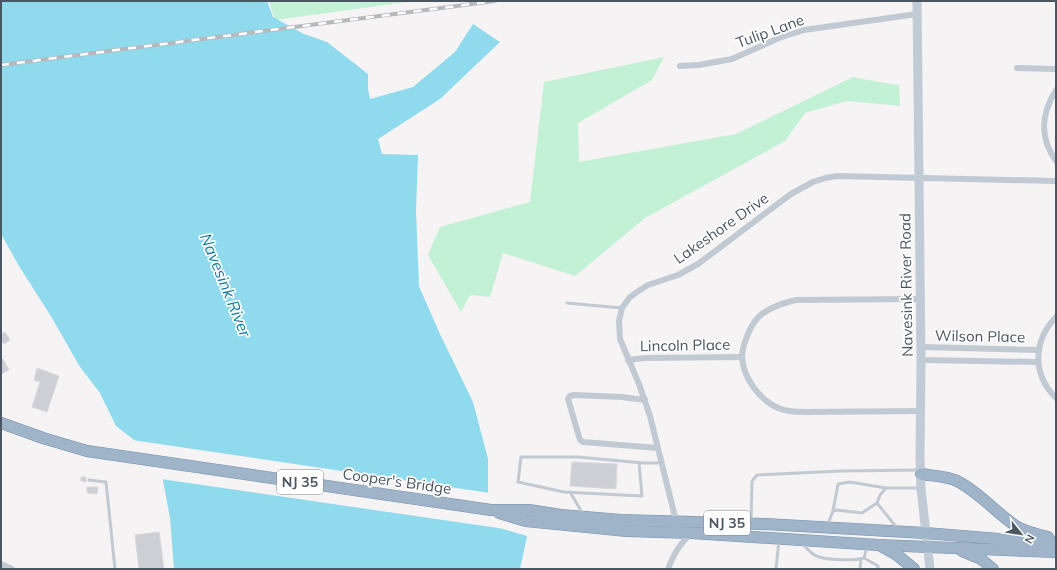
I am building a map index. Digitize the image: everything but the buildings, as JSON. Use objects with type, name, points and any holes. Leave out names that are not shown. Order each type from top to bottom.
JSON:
[{"type":"highway","name":"Cooper's Bridge","points":[[1,423],[43,438],[87,451],[491,510]]},
{"type":"highway","points":[[921,472],[958,482],[971,490],[1000,515],[1016,526],[1023,530],[1056,541]]},
{"type":"highway","name":"NJ 35","points":[[491,510],[528,510],[585,517],[925,533],[1024,541],[1056,541]]},
{"type":"highway","name":"NJ 35","points":[[491,510],[526,521],[627,531],[692,533],[927,547],[1056,552]]},
{"type":"highway","points":[[873,544],[897,555],[914,569]]},
{"type":"highway","points":[[954,548],[981,559],[993,569]]},
{"type":"main road","name":"Navesink River Road","points":[[917,1],[921,488],[930,569]]},
{"type":"street","name":"Tulip Lane","points":[[680,66],[699,65],[732,59],[780,38],[804,30],[917,14]]},
{"type":"street","points":[[1017,68],[1056,69]]},
{"type":"street","points":[[1056,90],[1045,113],[1044,134],[1050,152],[1056,161]]},
{"type":"street","name":"Lakeshore Drive","points":[[622,308],[630,297],[640,290],[678,275],[698,264],[791,194],[814,182],[826,178],[838,176],[1056,180]]},
{"type":"street","points":[[920,299],[796,300],[779,304],[761,314],[750,328],[744,345],[742,357],[749,381],[761,397],[778,408],[791,412],[921,411]]},
{"type":"street","points":[[622,308],[619,321],[620,339],[645,400],[676,521]]},
{"type":"street","points":[[1056,318],[1048,326],[1040,344],[1038,362],[1041,376],[1051,393],[1056,398]]},
{"type":"street","name":"Wilson Place","points":[[921,347],[1039,350]]},
{"type":"street","name":"Lincoln Place","points":[[628,360],[645,358],[742,357]]},
{"type":"street","name":"Wilson Place","points":[[921,360],[1038,362]]},
{"type":"street","points":[[645,400],[622,397],[574,395],[570,396],[568,399],[580,440],[583,442],[658,448]]},
{"type":"street","points":[[668,569],[682,542],[692,533]]},
{"type":"street","points":[[1,564],[12,569]]},
{"type":"lane","points":[[567,303],[622,308]]},
{"type":"lane","points":[[639,463],[642,496],[601,495],[570,492],[518,482],[521,457],[578,457],[639,463],[662,463]]},
{"type":"lane","points":[[751,524],[752,481],[757,475],[841,471],[921,472]]},
{"type":"lane","points":[[89,480],[106,482],[115,569]]},
{"type":"lane","points":[[826,528],[833,511],[838,484],[850,482],[886,488],[921,488]]},
{"type":"lane","points":[[833,511],[837,510],[862,513],[877,503],[880,495],[886,488]]},
{"type":"lane","points":[[570,492],[585,517]]},
{"type":"lane","points":[[877,503],[900,532]]},
{"type":"lane","points":[[776,569],[779,539]]},
{"type":"lane","points":[[799,540],[808,550],[818,557],[856,560],[862,559],[878,566],[878,569]]},
{"type":"lane","points":[[860,569],[862,559],[873,544]]},
{"type":"green space","points":[[269,1],[414,1],[275,20]]},
{"type":"green space","points":[[664,57],[652,80],[578,123],[579,162],[736,134],[853,77],[896,85],[899,84],[900,106],[847,101],[805,113],[785,141],[645,218],[575,276],[503,253],[490,297],[470,295],[461,312],[428,255],[440,227],[530,202],[544,82]]},
{"type":"water","name":"Navesink River","points":[[1,1],[267,1],[273,17],[304,34],[327,42],[368,74],[370,99],[413,87],[455,52],[473,24],[500,42],[440,99],[378,139],[382,154],[418,155],[416,211],[419,286],[439,332],[473,402],[488,459],[488,500],[493,526],[527,536],[520,569],[174,569],[170,518],[159,459],[116,426],[100,393],[80,367],[1,234]]},
{"type":"pier","points":[[132,440],[490,493],[495,525],[506,528],[161,479],[157,460]]},
{"type":"railway","points":[[1,65],[495,1]]}]
